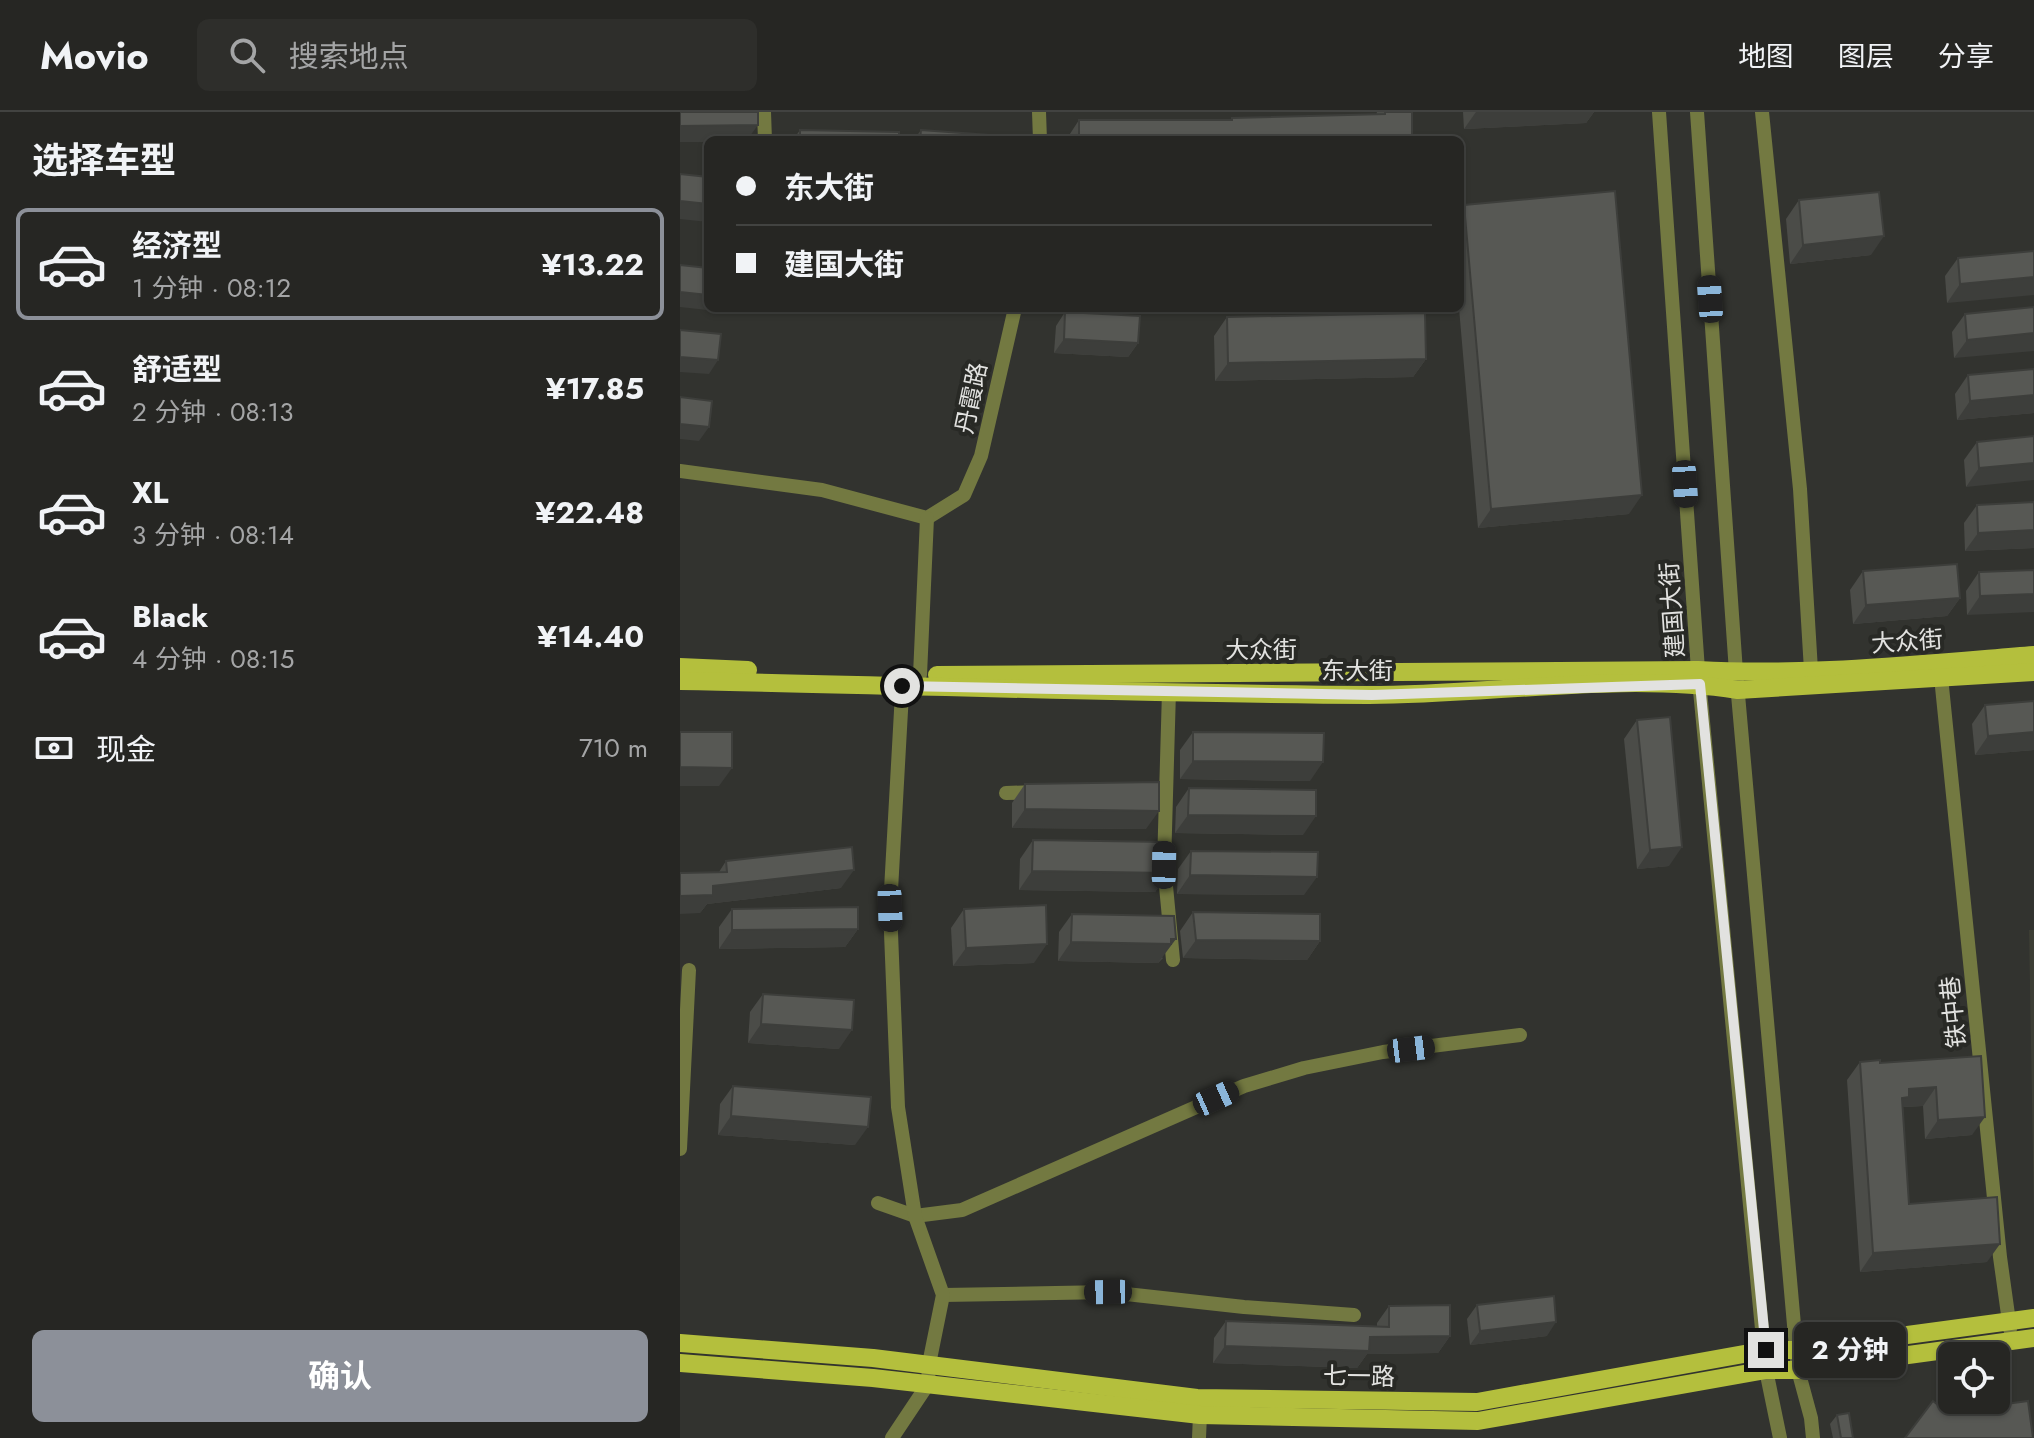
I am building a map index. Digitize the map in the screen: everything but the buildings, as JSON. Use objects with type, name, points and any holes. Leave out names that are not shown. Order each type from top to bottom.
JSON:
[{"type":"main road","name":"大众街","points":[[1737,681],[1811,670],[2034,655]]},
{"type":"main road","name":"大众街","points":[[680,667],[909,679],[1699,677]]},
{"type":"main road","name":"东大街","points":[[680,681],[909,679],[1169,691],[1372,695],[1699,677],[1737,681],[2034,672]]},
{"type":"main road","name":"七一路","points":[[680,1343],[929,1364],[1197,1398],[1477,1402],[1766,1350],[1796,1350],[2034,1318]]},
{"type":"main road","name":"七一路","points":[[680,1363],[873,1378],[1200,1415],[1478,1421],[1766,1370],[1798,1370],[2034,1338]]},
{"type":"street","points":[[764,112],[765,136]]},
{"type":"street","points":[[1039,112],[1040,136]]},
{"type":"street","name":"建国大街","points":[[1659,112],[1699,677],[1766,1370],[1780,1438]]},
{"type":"street","points":[[1697,112],[1737,681],[1798,1370],[1813,1438]]},
{"type":"street","points":[[1762,112],[1800,489],[1811,670]]},
{"type":"street","name":"丹霞路","points":[[927,518],[964,495],[981,456],[998,370],[1014,312]]},
{"type":"street","points":[[680,471],[822,490],[927,518],[909,679],[890,908],[898,1107],[915,1216],[943,1295],[928,1384],[892,1438]]},
{"type":"street","name":"铁中巷","points":[[1941,677],[2000,1257],[2012,1341]]},
{"type":"street","points":[[1169,691],[1159,787],[1173,960]]},
{"type":"street","points":[[1006,793],[1049,791]]},
{"type":"street","points":[[680,1149],[689,970]]},
{"type":"street","points":[[878,1203],[915,1216],[962,1210],[1244,1086],[1304,1068],[1383,1052],[1520,1035]]},
{"type":"street","points":[[943,1295],[1108,1292],[1354,1315]]},
{"type":"street","points":[[1199,1438],[1200,1415]]},
{"type":"shaded area","points":[[2029,930],[2034,930],[2034,1216]]},
{"type":"route","points":[[902,686],[1372,695],[1700,684],[1766,1350]]}]
